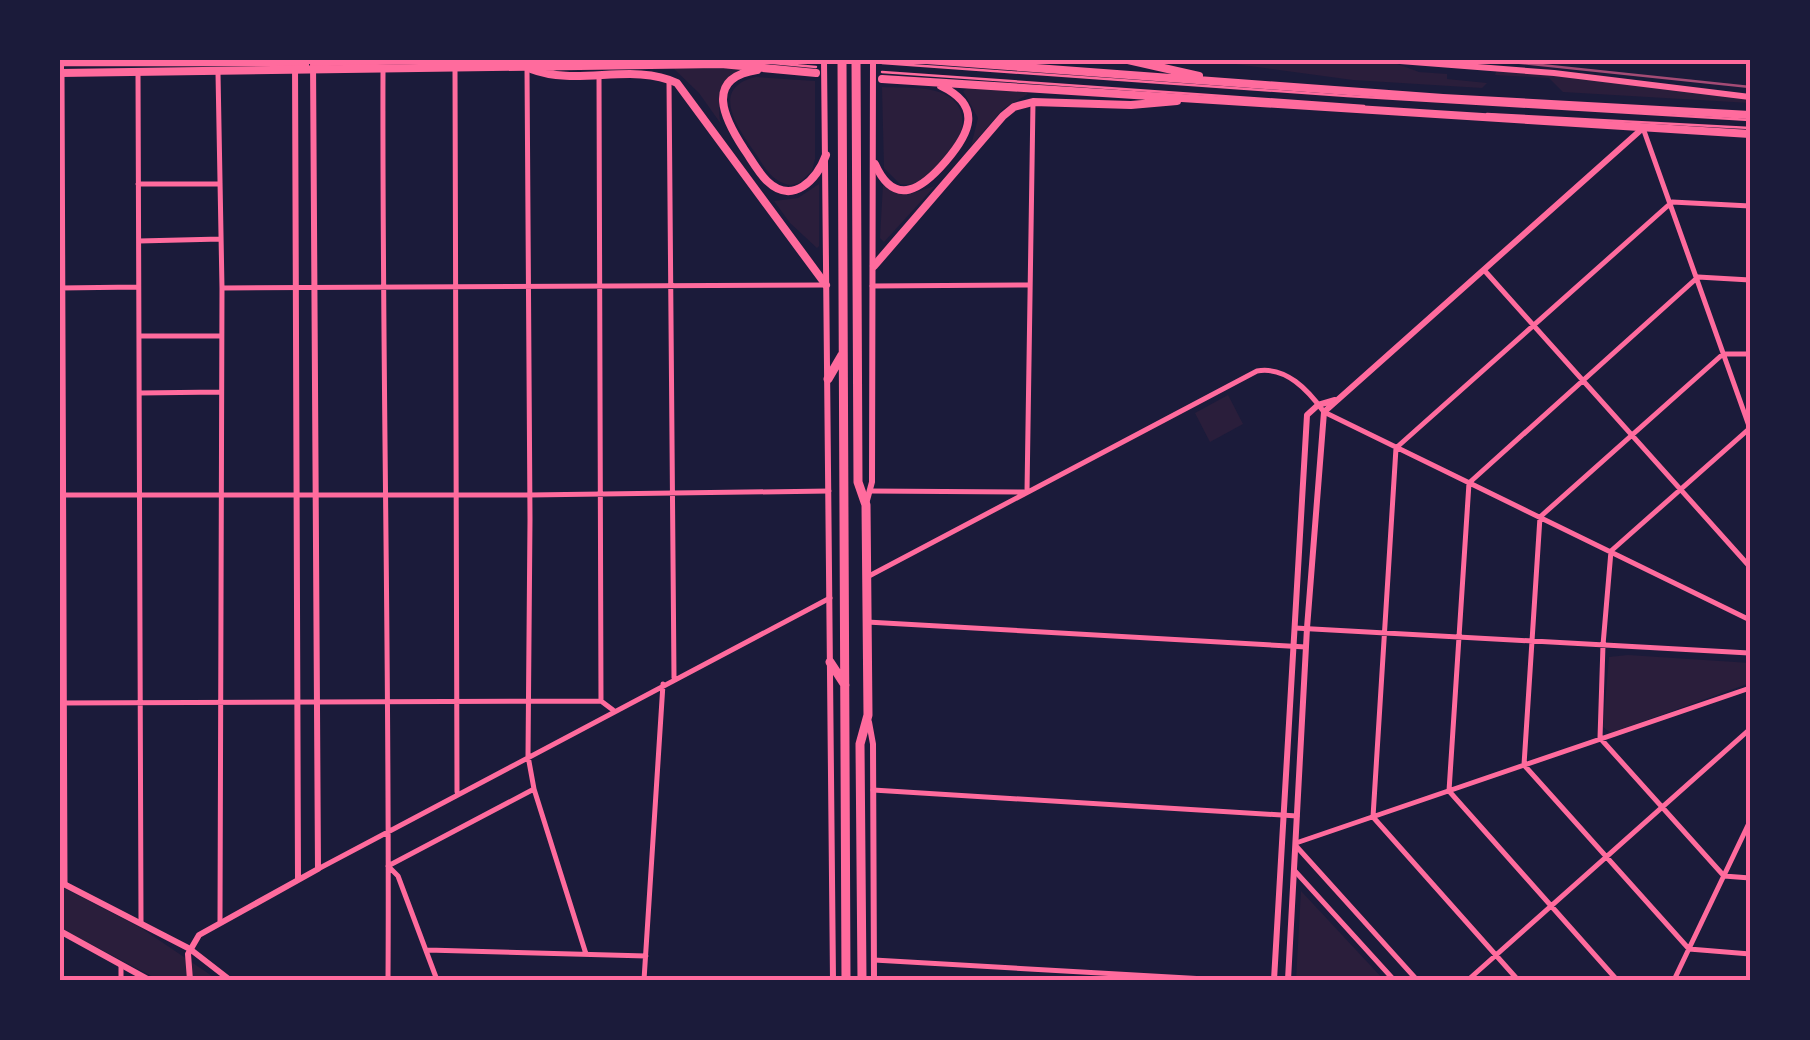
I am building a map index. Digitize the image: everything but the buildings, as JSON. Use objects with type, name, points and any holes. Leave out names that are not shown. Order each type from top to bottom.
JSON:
[{"type":"highway","points":[[842,60],[846,980]]},
{"type":"highway","points":[[856,60],[858,482],[866,505],[868,715],[860,744],[862,980]]},
{"type":"highway","points":[[828,378],[844,353]]},
{"type":"highway","points":[[830,662],[845,684]]},
{"type":"main road","points":[[926,60],[1750,117]]},
{"type":"main road","points":[[1128,60],[1243,84]]},
{"type":"main road","points":[[61,70],[218,73],[295,66],[455,70],[721,64],[816,70]]},
{"type":"main road","points":[[527,68],[548,76],[669,79],[685,90],[826,285]]},
{"type":"main road","points":[[771,69],[743,73],[729,84],[722,102],[726,121],[765,179],[778,188],[794,190],[809,184],[826,155]]},
{"type":"main road","points":[[882,76],[938,84],[1643,128],[1750,131]]},
{"type":"main road","points":[[875,164],[889,185],[914,189],[928,181],[962,143],[968,128],[967,111],[958,96],[938,84]]},
{"type":"main road","points":[[874,266],[1014,107],[1034,102],[1131,105],[1199,98]]},
{"type":"street","points":[[824,60],[833,980]]},
{"type":"street","points":[[1387,60],[1554,73],[1750,97]]},
{"type":"street","points":[[866,505],[870,492],[874,86],[878,61]]},
{"type":"street","points":[[295,66],[298,879]]},
{"type":"street","points":[[312,66],[318,869]]},
{"type":"street","points":[[527,68],[528,756],[534,789],[586,954]]},
{"type":"street","points":[[61,70],[62,883],[190,948],[230,980]]},
{"type":"street","points":[[384,70],[388,980]]},
{"type":"street","points":[[455,70],[457,792]]},
{"type":"street","points":[[138,73],[141,922]]},
{"type":"street","points":[[218,73],[222,288],[220,921]]},
{"type":"street","points":[[598,76],[600,700]]},
{"type":"street","points":[[669,79],[674,678]]},
{"type":"street","points":[[1026,492],[1034,102]]},
{"type":"street","points":[[1288,980],[1307,628],[1324,412],[1643,128],[1750,428],[1611,552],[1600,738],[1724,876],[1750,878]]},
{"type":"street","points":[[138,184],[219,184]]},
{"type":"street","points":[[1518,980],[1373,817],[1396,448],[1672,202],[1750,206]]},
{"type":"street","points":[[138,241],[221,239]]},
{"type":"street","points":[[1484,270],[1750,567]]},
{"type":"street","points":[[1617,980],[1449,791],[1468,482],[1698,277],[1750,280]]},
{"type":"street","points":[[872,286],[1029,284]]},
{"type":"street","points":[[222,288],[826,285]]},
{"type":"street","points":[[62,288],[138,288]]},
{"type":"street","points":[[138,336],[221,336]]},
{"type":"street","points":[[1750,354],[1723,354],[1540,517],[1524,765],[1689,949],[1750,954]]},
{"type":"street","points":[[866,578],[1257,371],[1270,368],[1309,393],[1324,412],[1750,620]]},
{"type":"street","points":[[140,393],[220,392]]},
{"type":"street","points":[[1274,980],[1307,414],[1318,404],[1335,400]]},
{"type":"street","points":[[63,494],[829,491]]},
{"type":"street","points":[[870,492],[1026,492]]},
{"type":"street","points":[[190,980],[186,964],[190,948],[200,934],[220,921],[457,792],[830,598]]},
{"type":"street","points":[[867,622],[1306,647]]},
{"type":"street","points":[[1295,628],[1750,651],[1750,668]]},
{"type":"street","points":[[644,980],[663,684]]},
{"type":"street","points":[[1296,844],[1750,688]]},
{"type":"street","points":[[62,703],[600,700],[613,710]]},
{"type":"street","points":[[868,715],[873,744],[874,980]]},
{"type":"street","points":[[1468,980],[1750,729]]},
{"type":"street","points":[[388,866],[534,789]]},
{"type":"street","points":[[873,790],[1298,816]]},
{"type":"street","points":[[1674,980],[1750,821]]},
{"type":"street","points":[[1296,844],[1417,980]]},
{"type":"street","points":[[388,866],[398,876],[437,980]]},
{"type":"street","points":[[1294,870],[1394,980]]},
{"type":"street","points":[[60,931],[150,980]]},
{"type":"street","points":[[427,950],[646,956]]},
{"type":"street","points":[[874,960],[1223,980]]},
{"type":"street","points":[[121,980],[122,965]]},
{"type":"lane","points":[[312,66],[557,60]]},
{"type":"lane","points":[[740,60],[816,70]]},
{"type":"lane","points":[[878,61],[1347,96],[1750,117]]},
{"type":"lane","points":[[61,70],[295,66]]},
{"type":"lane","points":[[882,76],[1750,131]]},
{"type":"shaded area","points":[[1205,60],[1392,62],[1419,72],[1447,74],[1447,79],[1487,83],[1482,88],[1353,80]]},
{"type":"shaded area","points":[[673,68],[739,69],[721,100],[721,124],[699,93]]},
{"type":"shaded area","points":[[1497,69],[1750,99],[1750,103],[1563,92],[1549,78],[1495,75]]},
{"type":"shaded area","points":[[756,77],[815,81],[815,159],[812,171],[799,183],[785,184],[771,175],[736,122],[730,100],[733,90]]},
{"type":"shaded area","points":[[882,87],[937,91],[957,105],[962,119],[960,135],[941,166],[913,184],[900,184],[884,168]]},
{"type":"shaded area","points":[[968,88],[1028,94],[1003,109],[971,146],[978,118],[963,91]]},
{"type":"shaded area","points":[[819,184],[817,248],[790,223],[774,201],[798,198]]},
{"type":"shaded area","points":[[883,184],[907,195],[935,186],[884,242],[880,238]]},
{"type":"shaded area","points":[[1228,395],[1243,424],[1210,442],[1195,413]]},
{"type":"shaded area","points":[[1609,657],[1750,663],[1750,683],[1611,733],[1603,727]]},
{"type":"shaded area","points":[[60,886],[141,928],[218,980],[159,980],[60,928]]},
{"type":"shaded area","points":[[1301,891],[1384,980],[1296,980]]},
{"type":"railway","points":[[1492,60],[1750,87]]}]
